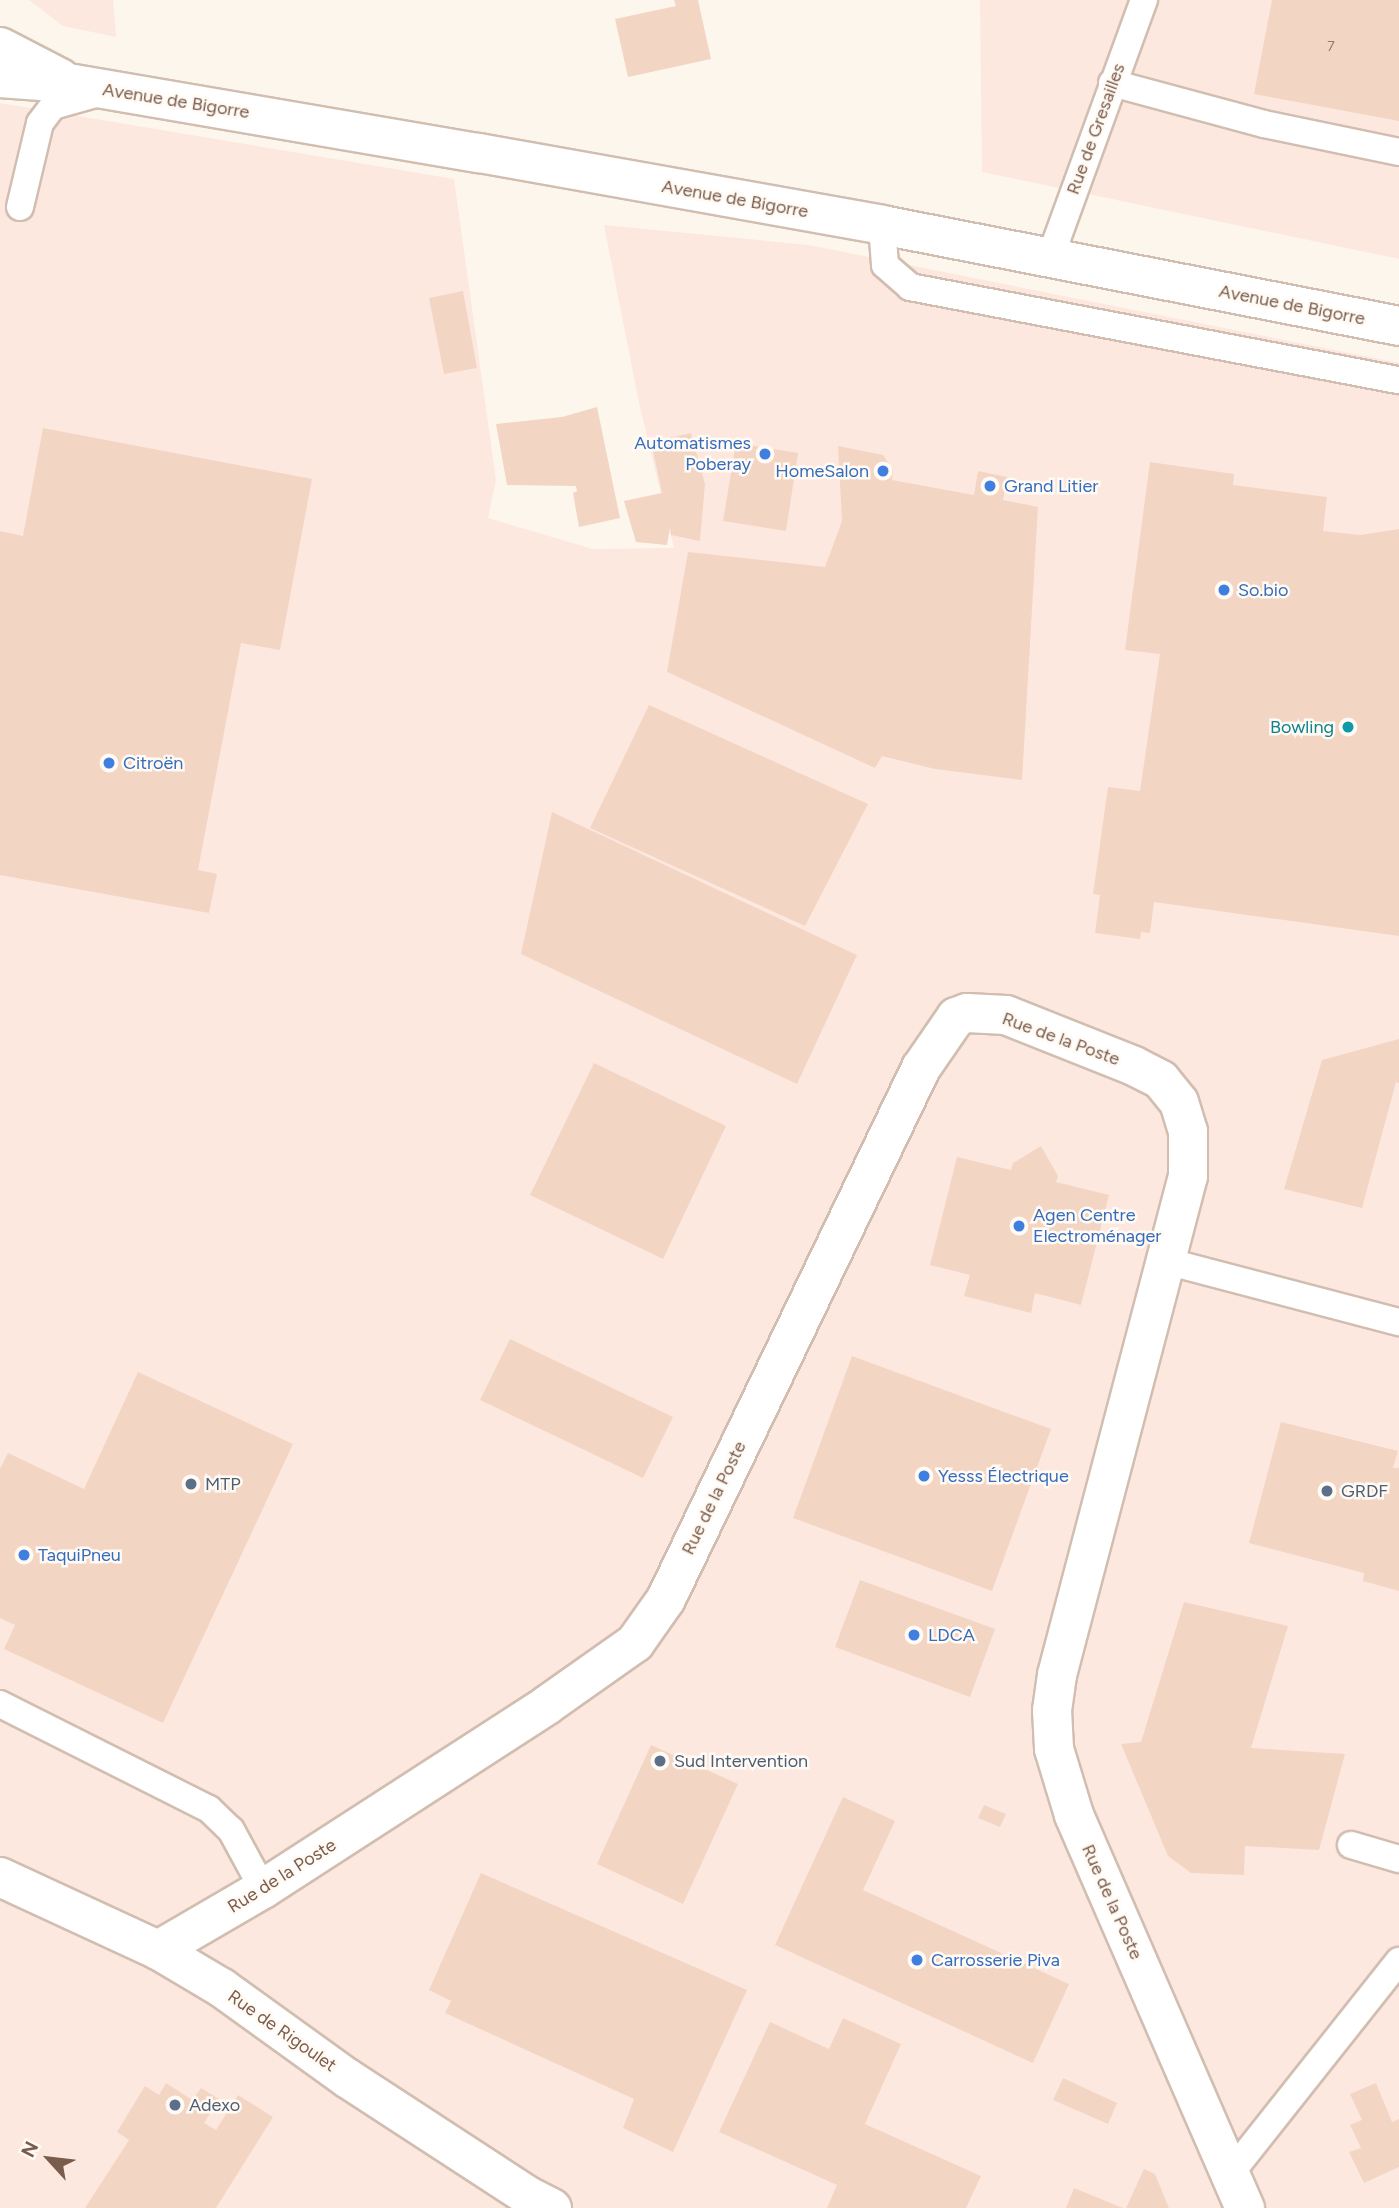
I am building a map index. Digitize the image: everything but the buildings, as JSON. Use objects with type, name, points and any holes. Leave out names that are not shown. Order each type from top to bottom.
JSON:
[{"type":"street","name":"Avenue de Bigorre","points":[[0,47],[14,52],[68,83]]},
{"type":"street","name":"Avenue de Bigorre","points":[[0,78],[68,83],[112,90],[882,225],[1399,326]]},
{"type":"street","name":"Rue de la Poste","points":[[158,1950],[263,1889],[547,1705],[635,1643],[666,1599],[920,1068],[956,1017],[967,1013],[1006,1015],[1134,1066],[1161,1080],[1179,1102],[1188,1131],[1188,1175],[1057,1675],[1052,1710],[1054,1749],[1074,1815],[1238,2191]]},
{"type":"street","name":"Rue de Rigoulet","points":[[0,1877],[158,1950],[222,1988],[347,2078],[528,2196],[552,2208]]},
{"type":"lane","name":"Rue de Gresailles","points":[[1050,258],[1144,0]]},
{"type":"lane","points":[[1112,83],[1264,124],[1399,152]]},
{"type":"lane","points":[[20,207],[40,123],[53,106],[112,90]]},
{"type":"lane","points":[[882,225],[886,265],[910,287],[1399,380]]},
{"type":"lane","points":[[1166,1261],[1399,1322]]},
{"type":"lane","points":[[0,1704],[209,1809],[231,1830],[263,1889]]},
{"type":"lane","points":[[1350,1845],[1399,1858]]},
{"type":"lane","points":[[1238,2191],[1399,1961]]},
{"type":"shaded area","points":[[29,0],[113,0],[116,37],[63,26]]},
{"type":"shaded area","points":[[980,0],[1399,0],[1399,259],[982,172]]},
{"type":"shaded area","points":[[0,103],[454,179],[496,480],[488,518],[593,549],[674,548],[639,403],[604,225],[809,245],[1399,363],[1399,2208],[0,2208]]},
{"type":"place","name":"Automatismes Poberay","points":[[765,454]]},
{"type":"place","name":"HomeSalon","points":[[883,471]]},
{"type":"place","name":"Grand Litier","points":[[990,486]]},
{"type":"place","name":"So.bio","points":[[1224,590]]},
{"type":"place","name":"Bowling","points":[[1348,727]]},
{"type":"place","name":"Citroën","points":[[109,763]]},
{"type":"place","name":"Agen Centre Electroménager","points":[[1019,1226]]},
{"type":"place","name":"Yesss Électrique","points":[[924,1476]]},
{"type":"place","name":"MTP","points":[[191,1484]]},
{"type":"place","name":"GRDF","points":[[1327,1491]]},
{"type":"place","name":"TaquiPneu","points":[[24,1555]]},
{"type":"place","name":"LDCA","points":[[914,1635]]},
{"type":"place","name":"Sud Intervention","points":[[660,1761]]},
{"type":"place","name":"Carrosserie Piva","points":[[917,1960]]},
{"type":"place","name":"Adexo","points":[[175,2105]]}]
